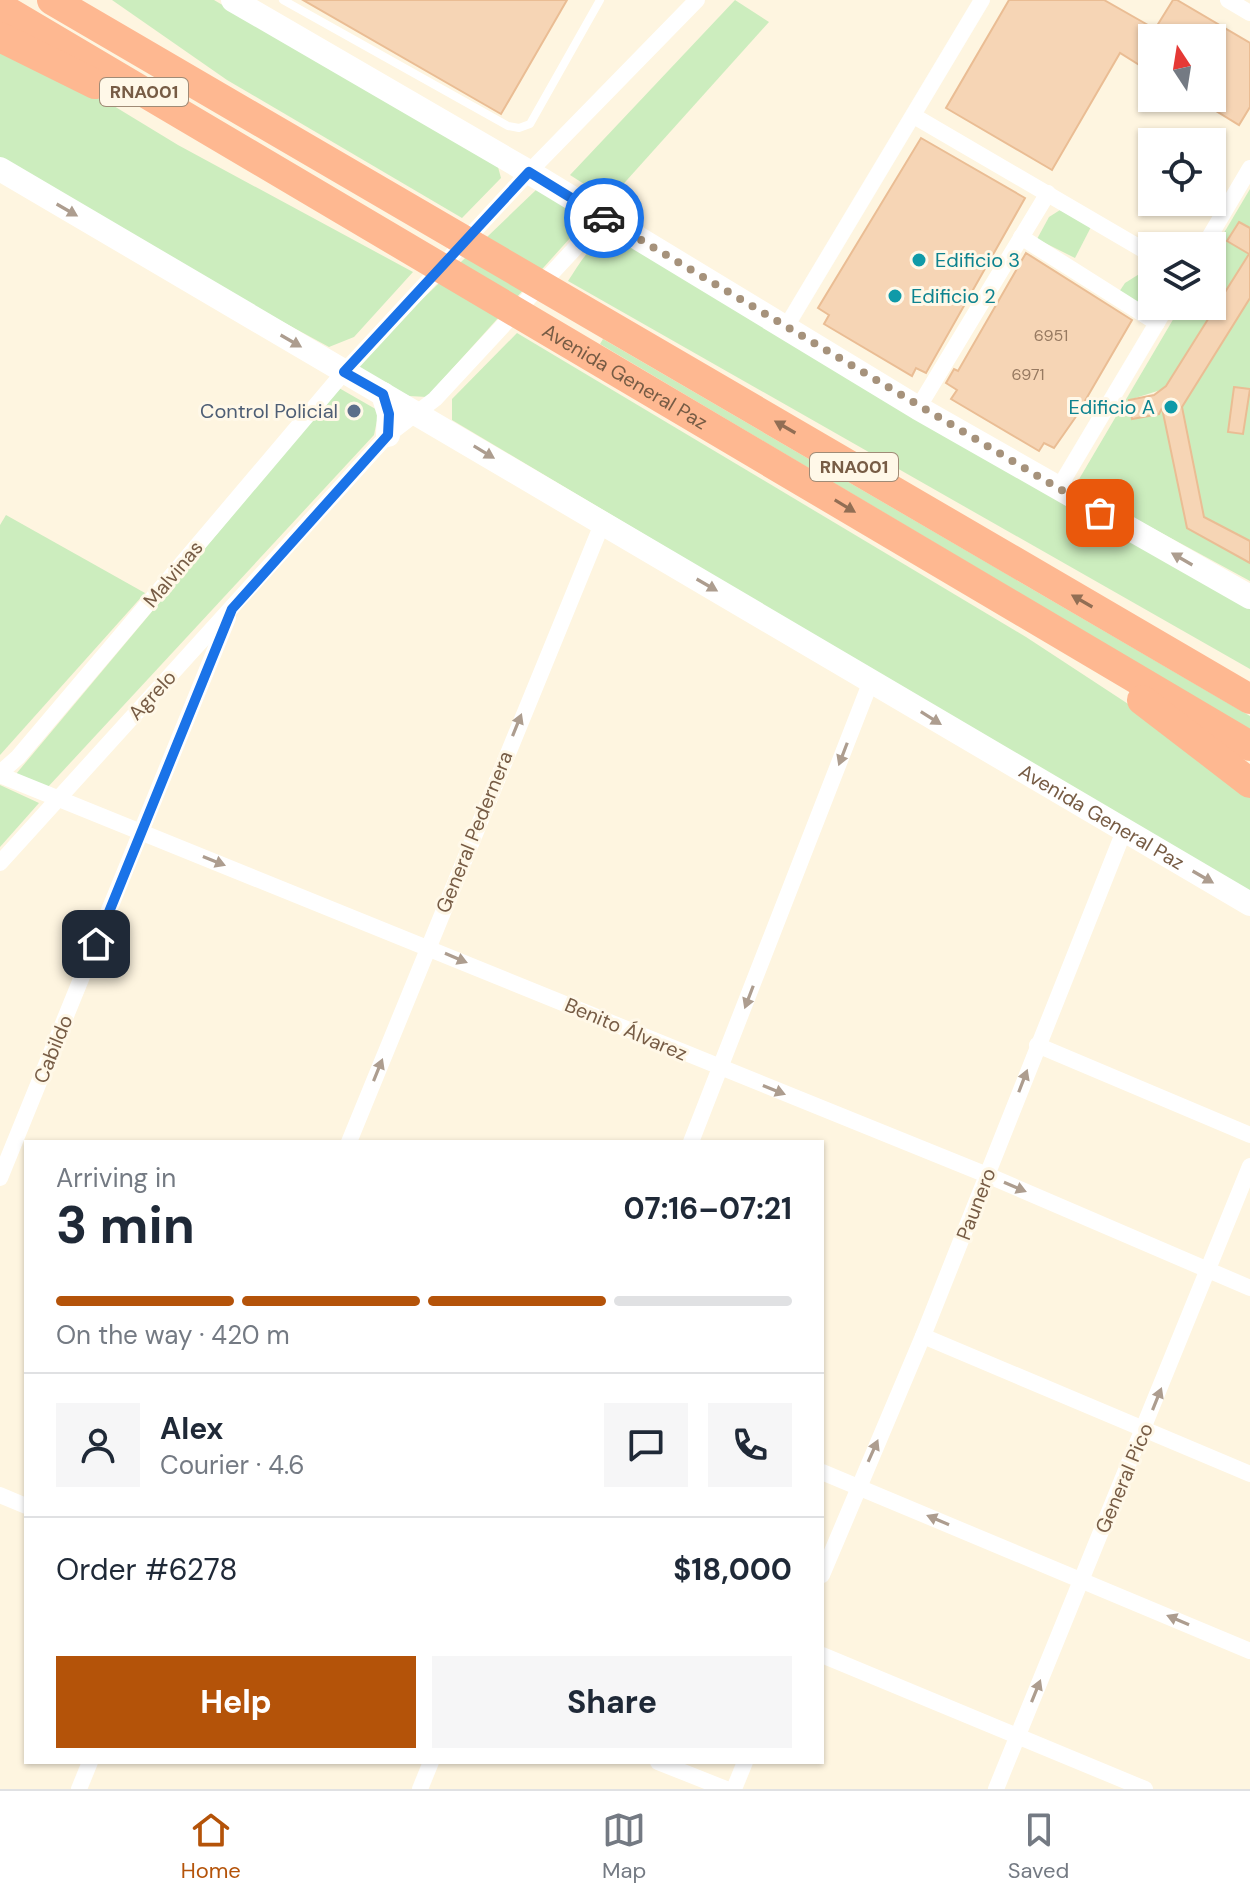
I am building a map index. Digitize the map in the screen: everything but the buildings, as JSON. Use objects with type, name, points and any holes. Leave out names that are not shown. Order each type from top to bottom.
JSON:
[{"type":"highway","name":"Avenida General Paz","points":[[52,0],[1250,699]]},
{"type":"highway","points":[[92,0],[222,100]]},
{"type":"highway","name":"Avenida General Paz","points":[[0,7],[1250,746]]},
{"type":"highway","points":[[0,37],[288,177]]},
{"type":"highway","points":[[1060,634],[1250,783]]},
{"type":"highway","points":[[1149,640],[1250,686]]},
{"type":"street","points":[[233,0],[529,172],[918,408],[1250,597]]},
{"type":"street","name":"Malvinas","points":[[0,774],[18,757],[344,372],[529,172],[697,0]]},
{"type":"street","points":[[786,327],[982,0]]},
{"type":"street","points":[[1228,0],[1250,13]]},
{"type":"street","points":[[914,116],[1138,247]]},
{"type":"street","points":[[1212,232],[1250,168]]},
{"type":"street","name":"Avenida General Paz","points":[[0,169],[1250,904]]},
{"type":"street","points":[[918,408],[1048,193]]},
{"type":"street","name":"Agrelo","points":[[0,863],[388,435],[435,399],[603,218]]},
{"type":"street","points":[[1021,237],[1157,323]]},
{"type":"street","points":[[1058,489],[1159,320]]},
{"type":"street","points":[[383,394],[389,414],[388,435]]},
{"type":"street","name":"General Pedernera","points":[[350,1140],[602,524]]},
{"type":"street","name":"Cabildo","points":[[0,1178],[232,609]]},
{"type":"street","points":[[692,1140],[871,681]]},
{"type":"street","name":"Benito Álvarez","points":[[0,774],[987,1175],[1250,1288]]},
{"type":"street","name":"Paunero","points":[[824,1570],[923,1336],[1124,831]]},
{"type":"street","points":[[1037,1045],[1250,1135]]},
{"type":"street","name":"General Pico","points":[[996,1789],[1250,1166]]},
{"type":"street","points":[[923,1336],[1250,1474]]},
{"type":"street","points":[[824,1473],[1250,1651]]},
{"type":"street","points":[[0,1495],[24,1505]]},
{"type":"street","points":[[824,1656],[1145,1789]]},
{"type":"street","points":[[79,1789],[89,1764]]},
{"type":"street","points":[[420,1789],[430,1764]]},
{"type":"street","points":[[663,1764],[726,1789]]},
{"type":"street","points":[[734,1789],[744,1764]]},
{"type":"lane","points":[[283,0],[508,126],[519,128],[530,124],[600,0]]},
{"type":"green space","points":[[112,0],[214,0],[498,167],[501,178],[462,218],[227,80]]},
{"type":"green space","points":[[735,0],[769,22],[609,200],[570,175]]},
{"type":"green space","points":[[0,48],[104,100],[178,145],[413,272],[354,337],[329,347],[73,208],[0,161]]},
{"type":"green space","points":[[537,189],[579,213],[580,227],[427,397],[409,396],[359,370],[357,365],[362,357]]},
{"type":"green space","points":[[1250,189],[1250,252],[1226,290],[1226,232]]},
{"type":"green space","points":[[1060,210],[1091,227],[1075,258],[1037,239],[1049,217]]},
{"type":"green space","points":[[617,236],[1250,608],[1250,669],[568,281],[594,246]]},
{"type":"green space","points":[[1138,275],[1138,313],[1115,298],[1125,283]]},
{"type":"green space","points":[[1250,298],[1250,541],[1204,517],[1179,399],[1188,398]]},
{"type":"green space","points":[[1173,320],[1207,320],[1167,384],[1170,387],[1129,400],[1132,419],[1159,414],[1163,407],[1187,528],[1250,563],[1250,581],[1075,486]]},
{"type":"green space","points":[[517,333],[1026,637],[1145,715],[1250,796],[1250,895],[452,420],[452,399]]},
{"type":"green space","points":[[603,339],[1250,716],[1250,730],[600,344]]},
{"type":"green space","points":[[339,388],[379,411],[374,435],[47,788],[16,774]]},
{"type":"green space","points":[[6,515],[145,593],[0,755],[0,525]]},
{"type":"green space","points":[[0,785],[39,803],[0,847]]},
{"type":"way so far","points":[[604,218],[918,408],[1100,513]]},
{"type":"place","name":"Edificio 3","points":[[919,260]]},
{"type":"place","name":"Edificio 2","points":[[895,296]]},
{"type":"place","name":"Edificio A","points":[[1171,407]]},
{"type":"place","name":"Control Policial","points":[[354,411]]},
{"type":"route","points":[[96,944],[232,609],[388,435],[389,414],[383,394],[344,372],[529,172],[604,218]]}]
